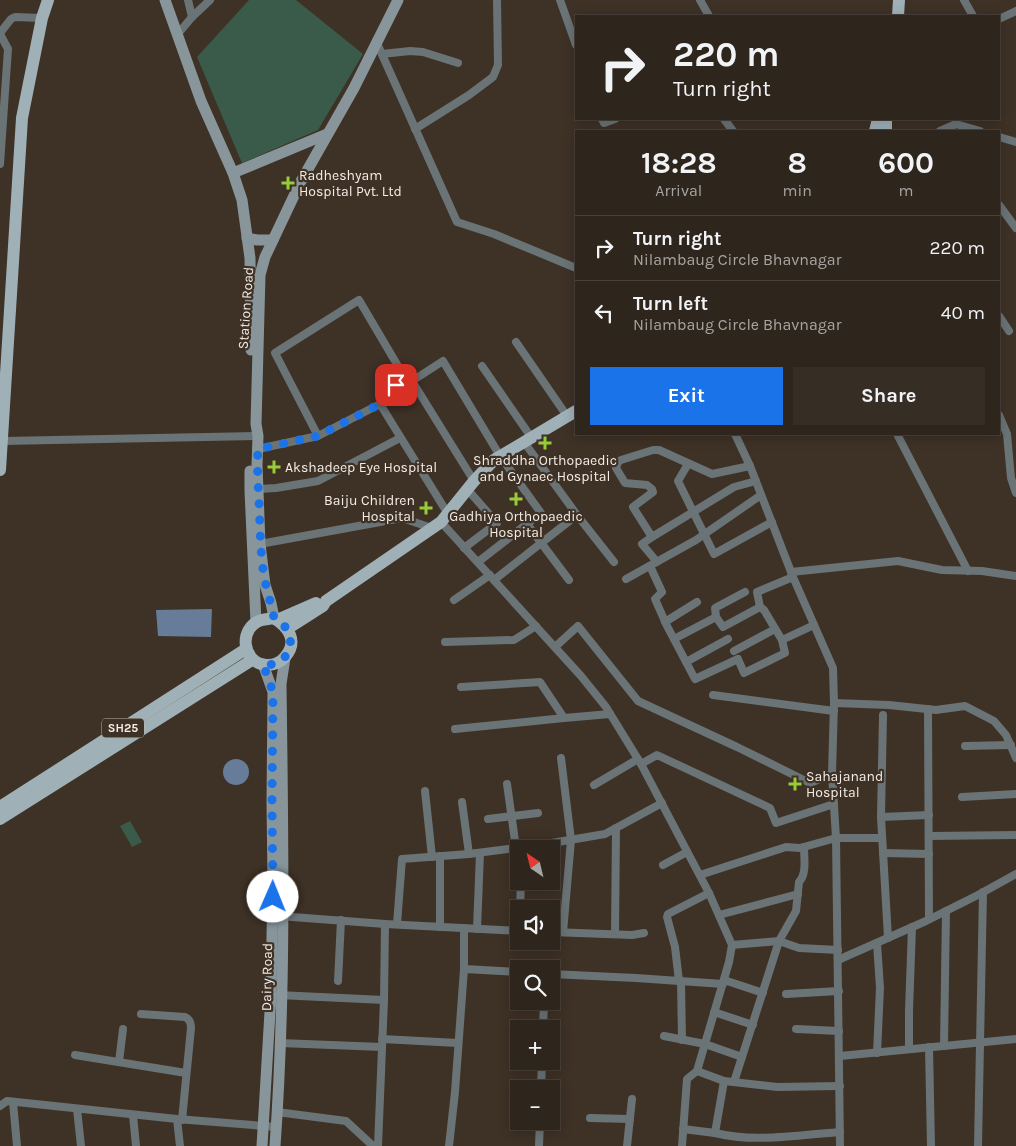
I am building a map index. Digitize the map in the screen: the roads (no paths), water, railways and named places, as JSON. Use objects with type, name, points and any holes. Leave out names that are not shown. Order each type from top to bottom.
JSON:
[{"type":"main road","points":[[0,470],[3,441],[4,344],[22,118],[42,18],[48,0]]},
{"type":"main road","points":[[165,0],[200,101],[233,173],[242,200],[250,258],[254,436],[250,491],[256,622]]},
{"type":"main road","name":"Station Road","points":[[275,619],[266,585],[260,544],[258,449],[254,436],[256,424],[260,275],[272,240],[300,183],[354,88],[398,0]]},
{"type":"main road","points":[[898,15],[900,0]]},
{"type":"main road","points":[[233,173],[327,134]]},
{"type":"main road","points":[[247,238],[272,240]]},
{"type":"main road","points":[[287,629],[323,606],[326,601],[440,521],[494,460],[572,413]]},
{"type":"main road","points":[[275,619],[287,629],[291,644],[285,658],[271,665],[254,658],[244,642],[250,627],[263,619],[275,619],[321,601],[326,601]]},
{"type":"main road","points":[[0,819],[254,658]]},
{"type":"main road","name":"SH25","points":[[0,807],[254,658]]},
{"type":"main road","name":"Dairy Road","points":[[254,658],[273,692],[273,879],[278,916]]},
{"type":"main road","name":"Dairy Road","points":[[276,1146],[280,1043],[277,995],[281,684],[285,658]]},
{"type":"main road","name":"Dairy Road","points":[[262,1146],[277,995]]},
{"type":"street","points":[[188,0],[192,18]]},
{"type":"street","points":[[177,34],[210,0]]},
{"type":"street","points":[[415,129],[470,95],[493,78],[498,65],[497,0]]},
{"type":"street","points":[[560,0],[575,41]]},
{"type":"street","points":[[700,0],[708,15]]},
{"type":"street","points":[[964,0],[972,15]]},
{"type":"street","points":[[1000,18],[1016,10]]},
{"type":"street","points":[[0,164],[8,49],[0,34],[11,19],[15,17],[42,18]]},
{"type":"street","points":[[376,41],[457,222],[494,234],[575,268]]},
{"type":"street","points":[[382,54],[410,50],[458,63]]},
{"type":"street","points":[[942,130],[956,121],[978,130]]},
{"type":"street","points":[[1000,137],[1016,142]]},
{"type":"street","points":[[1000,206],[1016,228]]},
{"type":"street","points":[[258,449],[318,436],[380,404],[388,392],[405,378],[359,300],[275,353],[318,436]]},
{"type":"street","points":[[1000,318],[1009,331]]},
{"type":"street","points":[[516,342],[572,413]]},
{"type":"street","points":[[464,548],[497,524],[470,485],[412,381],[443,361],[500,456],[541,513],[478,562]]},
{"type":"street","points":[[482,366],[577,515],[614,562]]},
{"type":"street","points":[[380,404],[400,438],[440,521],[556,647],[610,714],[640,762],[662,803],[709,892],[732,945],[697,1071],[687,1079],[682,1146]]},
{"type":"street","points":[[1000,418],[1006,434],[1010,472],[1016,493]]},
{"type":"street","points":[[735,435],[750,466],[792,574],[833,668],[832,774],[836,838],[840,1146]]},
{"type":"street","points":[[898,435],[968,571]]},
{"type":"street","points":[[3,441],[254,436]]},
{"type":"street","points":[[259,489],[318,481],[400,438]]},
{"type":"street","points":[[652,536],[633,506],[653,492],[652,489],[647,485],[625,483],[616,468],[618,462],[653,450],[659,450],[712,474],[750,466]]},
{"type":"street","points":[[688,464],[678,481],[714,554],[772,522]]},
{"type":"street","points":[[756,481],[734,487],[652,536],[642,544],[654,564],[662,592],[655,599],[695,679],[775,629]]},
{"type":"street","points":[[626,579],[704,535],[761,495]]},
{"type":"street","points":[[454,600],[541,544],[577,515]]},
{"type":"street","points":[[260,544],[402,518],[440,521]]},
{"type":"street","points":[[527,524],[569,580]]},
{"type":"street","points":[[745,592],[715,608],[716,617],[723,627],[744,673],[784,653],[782,640],[764,610],[760,607],[757,592],[792,574],[898,562],[942,570],[982,571],[1016,576]]},
{"type":"street","points":[[665,622],[697,602]]},
{"type":"street","points":[[723,627],[760,607]]},
{"type":"street","points":[[674,639],[716,617]]},
{"type":"street","points":[[782,640],[814,625]]},
{"type":"street","points":[[445,642],[514,640],[536,626]]},
{"type":"street","points":[[556,647],[578,626],[638,701],[810,782],[832,774]]},
{"type":"street","points":[[686,662],[728,639]]},
{"type":"street","points":[[461,687],[540,682],[564,718]]},
{"type":"street","points":[[713,695],[834,707],[889,705],[936,710],[965,706],[994,721],[1006,735],[1016,758]]},
{"type":"street","points":[[928,709],[929,920]]},
{"type":"street","points":[[455,729],[610,714]]},
{"type":"street","points":[[883,715],[881,817],[888,938]]},
{"type":"street","points":[[1006,735],[1016,732]]},
{"type":"street","points":[[965,746],[1011,745]]},
{"type":"street","points":[[594,785],[657,755],[770,808],[776,823],[834,804]]},
{"type":"street","points":[[561,758],[571,840],[563,932],[632,935],[644,933]]},
{"type":"street","points":[[507,784],[517,840]]},
{"type":"street","points":[[425,791],[436,857],[440,926]]},
{"type":"street","points":[[962,797],[1016,794]]},
{"type":"street","points":[[462,802],[469,854]]},
{"type":"street","points":[[560,842],[606,834],[662,803]]},
{"type":"street","points":[[488,818],[538,813]]},
{"type":"street","points":[[881,817],[929,815]]},
{"type":"street","points":[[615,934],[616,828]]},
{"type":"street","points":[[929,836],[1016,835]]},
{"type":"street","points":[[700,875],[786,847],[800,848],[836,838],[882,838]]},
{"type":"street","points":[[734,1082],[779,941],[796,911],[799,882],[802,879],[805,865],[804,847]]},
{"type":"street","points":[[396,924],[402,859],[510,849]]},
{"type":"street","points":[[663,865],[687,852]]},
{"type":"street","points":[[478,928],[480,853]]},
{"type":"street","points":[[883,853],[929,854]]},
{"type":"street","points":[[838,960],[929,920],[1016,874]]},
{"type":"street","points":[[682,1040],[680,981],[675,947],[667,917],[668,914],[709,892]]},
{"type":"street","points":[[978,1146],[983,892]]},
{"type":"street","points":[[719,915],[798,894]]},
{"type":"street","points":[[944,1046],[946,911]]},
{"type":"street","points":[[278,916],[510,930]]},
{"type":"street","points":[[338,981],[341,920]]},
{"type":"street","points":[[378,1146],[385,924]]},
{"type":"street","points":[[910,1049],[912,927]]},
{"type":"street","points":[[449,1146],[464,970],[464,928]]},
{"type":"street","points":[[732,945],[779,941],[800,948],[838,950]]},
{"type":"street","points":[[877,943],[880,988],[877,1053]]},
{"type":"street","points":[[464,970],[510,972]]},
{"type":"street","points":[[560,974],[723,982],[763,993]]},
{"type":"street","points":[[786,994],[839,991]]},
{"type":"street","points":[[277,995],[384,1000]]},
{"type":"street","points":[[714,1012],[753,1025]]},
{"type":"street","points":[[141,1014],[185,1017],[191,1022],[180,1120],[180,1146]]},
{"type":"street","points":[[120,1062],[124,1029]]},
{"type":"street","points":[[796,1029],[839,1031]]},
{"type":"street","points":[[664,1036],[705,1044],[742,1057]]},
{"type":"street","points":[[840,1056],[1016,1039]]},
{"type":"street","points":[[280,1043],[458,1043]]},
{"type":"street","points":[[929,1047],[931,1146]]},
{"type":"street","points":[[75,1055],[186,1073]]},
{"type":"street","points":[[697,1071],[724,1081],[777,1087],[840,1086]]},
{"type":"street","points":[[715,1132],[724,1081]]},
{"type":"street","points":[[627,1146],[632,1099]]},
{"type":"street","points":[[0,1106],[7,1101],[180,1120],[277,1126]]},
{"type":"street","points":[[13,1102],[17,1146]]},
{"type":"street","points":[[78,1109],[81,1146]]},
{"type":"street","points":[[277,1112],[346,1121],[373,1146]]},
{"type":"street","points":[[133,1115],[136,1146]]},
{"type":"street","points":[[590,1118],[630,1119]]},
{"type":"street","points":[[683,1129],[715,1132],[729,1136],[762,1138],[840,1132]]},
{"type":"street","points":[[539,1146],[540,1130]]},
{"type":"street","points":[[729,1136],[729,1146]]},
{"type":"water","points":[[212,609],[211,637],[158,636],[156,610]]},
{"type":"water","points":[[236,759],[245,763],[249,772],[245,781],[236,785],[227,781],[223,772],[227,763]]},
{"type":"place","name":"Radheshyam Hospital Pvt. Ltd","points":[[288,183]]},
{"type":"place","name":"Shraddha Orthopaedic and Gynaec Hospital","points":[[545,443]]},
{"type":"place","name":"Akshadeep Eye Hospital","points":[[274,467]]},
{"type":"place","name":"Gadhiya Orthopaedic Hospital","points":[[516,499]]},
{"type":"place","name":"Baiju Children Hospital","points":[[426,508]]},
{"type":"place","name":"Sahajanand Hospital","points":[[795,784]]}]
